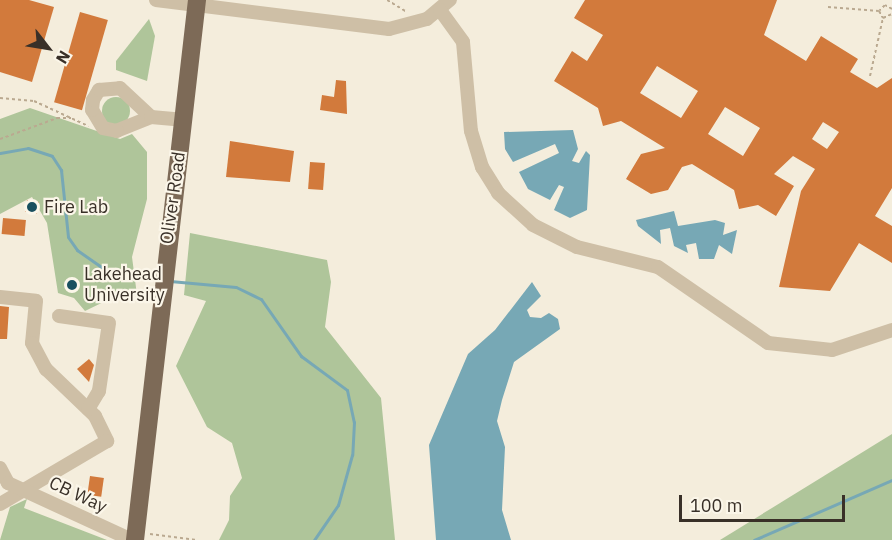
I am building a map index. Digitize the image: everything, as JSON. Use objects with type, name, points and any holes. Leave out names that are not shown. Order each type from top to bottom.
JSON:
[{"type":"main road","name":"Oliver Road","points":[[134,538],[165,254],[185,120],[197,2]]},
{"type":"street","points":[[156,0],[197,2],[389,29],[427,19],[445,5],[463,42],[471,130],[482,167],[498,193],[533,225],[577,247],[658,267],[768,343],[832,350],[892,330]]},
{"type":"street","points":[[151,117],[130,93],[108,87],[99,90],[93,100],[92,110],[103,128],[117,130],[151,117],[185,120]]},
{"type":"street","points":[[0,297],[36,301],[32,343],[46,369],[88,409],[107,441],[0,504]]},
{"type":"street","points":[[59,315],[109,323],[99,391],[88,409]]},
{"type":"street","name":"CB Way","points":[[0,468],[8,483],[134,538]]},
{"type":"path","points":[[387,0],[407,12]]},
{"type":"path","points":[[828,7],[879,11],[887,5],[888,0]]},
{"type":"path","points":[[887,5],[892,9]]},
{"type":"path","points":[[870,76],[883,18],[879,11]]},
{"type":"path","points":[[883,18],[892,14]]},
{"type":"path","points":[[0,98],[34,101],[103,128]]},
{"type":"path","points":[[0,139],[57,118],[74,118]]},
{"type":"path","points":[[134,538],[197,540]]},
{"type":"green space","points":[[149,19],[155,36],[147,81],[116,70],[116,61]]},
{"type":"green space","points":[[116,97],[126,101],[130,111],[126,121],[116,125],[106,121],[102,111],[106,101]]},
{"type":"green space","points":[[30,108],[120,139],[132,134],[147,152],[147,199],[132,257],[137,295],[120,294],[85,311],[74,298],[58,293],[47,223],[32,197],[0,214],[0,119]]},
{"type":"green space","points":[[190,233],[327,260],[331,282],[325,327],[381,398],[395,540],[219,540],[229,520],[230,496],[242,478],[232,443],[207,427],[176,366],[206,301],[184,295]]},
{"type":"green space","points":[[892,434],[892,540],[720,540]]},
{"type":"green space","points":[[27,499],[24,508],[107,540],[0,540],[10,507]]},
{"type":"water","points":[[573,130],[578,149],[572,161],[579,163],[586,151],[590,155],[587,210],[570,218],[554,210],[564,187],[559,185],[550,200],[528,189],[519,172],[559,153],[555,144],[513,162],[505,149],[504,132]]},
{"type":"water","points":[[674,211],[678,226],[715,220],[725,223],[723,235],[737,230],[732,254],[719,245],[714,259],[699,259],[696,243],[686,245],[688,253],[674,246],[670,228],[660,230],[661,244],[638,226],[636,220]]},
{"type":"water","points":[[532,282],[541,296],[527,310],[530,317],[541,318],[549,313],[558,319],[560,329],[514,362],[497,421],[505,447],[502,510],[511,540],[436,540],[429,445],[468,354],[495,330]]},
{"type":"building","points":[[0,0],[29,0],[54,7],[32,82],[0,72]]},
{"type":"building","points":[[585,0],[777,0],[764,35],[806,61],[821,36],[858,59],[850,72],[877,88],[892,78],[892,188],[875,216],[892,226],[892,263],[859,243],[830,291],[779,287],[801,191],[815,169],[793,156],[774,174],[794,186],[776,216],[758,205],[739,209],[734,190],[692,164],[682,167],[668,190],[651,194],[626,179],[641,154],[665,148],[621,121],[603,126],[598,108],[554,81],[572,51],[587,61],[603,35],[574,18]],"holes":[[[657,66],[698,91],[681,118],[640,93]],[[725,107],[760,128],[743,156],[708,134]],[[823,122],[839,132],[827,149],[812,139]]]},
{"type":"building","points":[[80,12],[108,20],[82,110],[54,102]]},
{"type":"building","points":[[336,80],[346,81],[347,114],[320,110],[322,95],[334,97]]},
{"type":"building","points":[[230,141],[294,151],[290,182],[226,177]]},
{"type":"building","points":[[310,162],[325,163],[323,190],[308,189]]},
{"type":"building","name":"Fire Lab","points":[[27,200],[39,202],[37,214],[25,212]]},
{"type":"building","points":[[3,218],[26,220],[25,236],[2,234]]},
{"type":"building","points":[[0,306],[9,307],[7,339],[0,339]]},
{"type":"building","points":[[89,359],[94,365],[89,382],[77,369]]},
{"type":"building","points":[[90,476],[104,478],[101,497],[87,495]]},
{"type":"waterway","points":[[0,153],[28,148],[52,156],[61,170],[68,237],[77,250],[106,270],[157,279]]},
{"type":"waterway","points":[[170,281],[236,287],[261,299],[301,356],[347,390],[354,422],[352,455],[338,505],[314,540]]},
{"type":"waterway","points":[[754,540],[892,480]]},
{"type":"place","name":"Fire Lab","points":[[32,207]]},
{"type":"place","name":"Lakehead University","points":[[72,285]]}]
